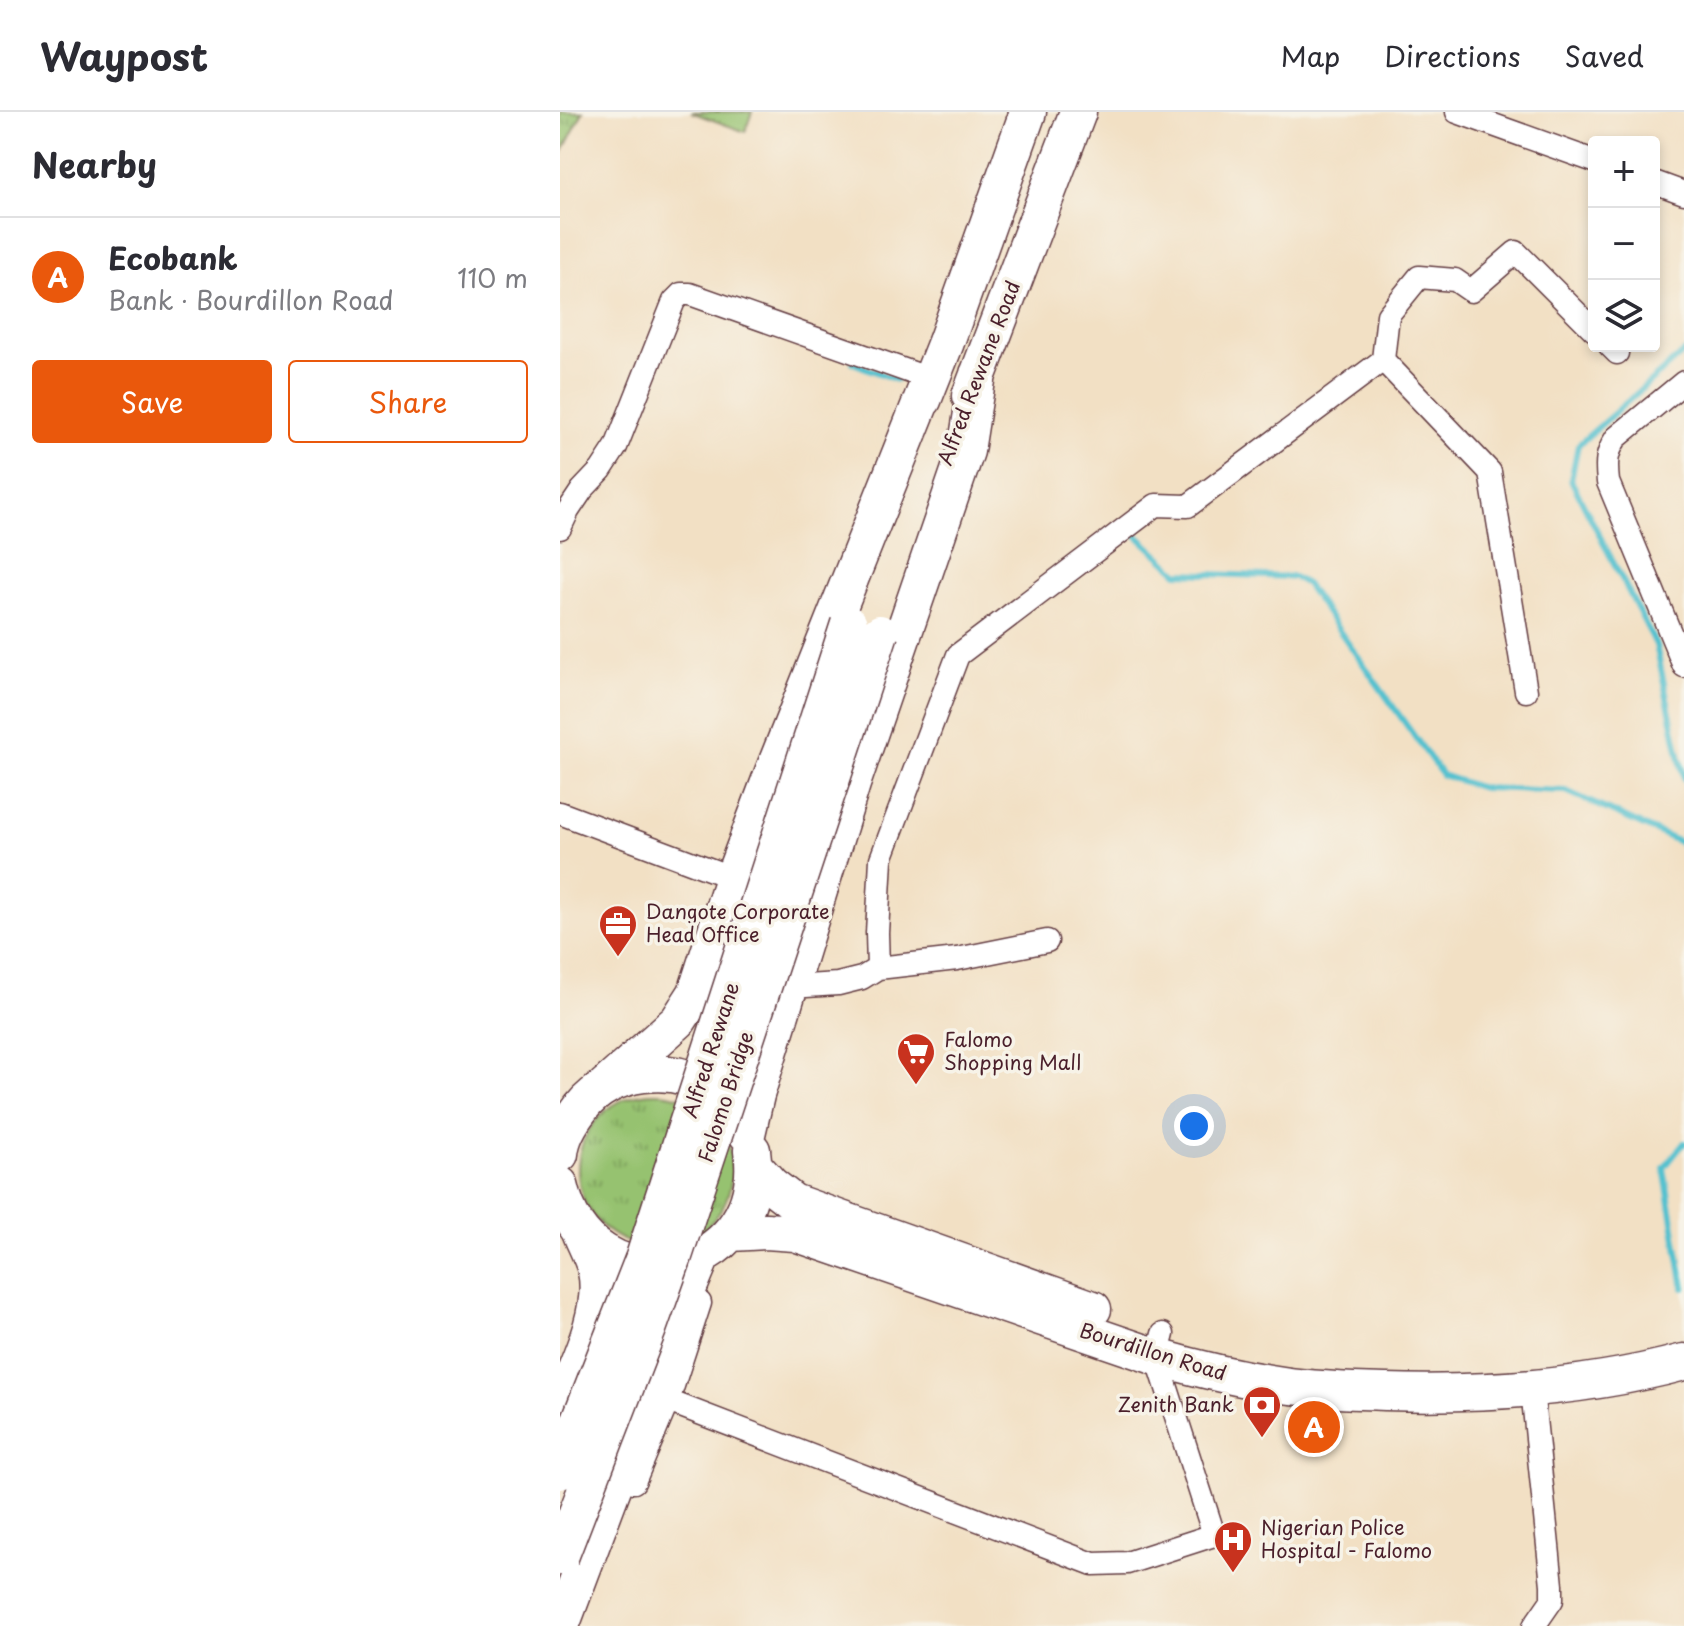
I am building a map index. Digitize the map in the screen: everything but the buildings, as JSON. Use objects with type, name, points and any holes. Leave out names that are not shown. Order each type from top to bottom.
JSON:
[{"type":"main road","name":"Alfred Rewane Road","points":[[865,629],[930,379],[1028,112]]},
{"type":"main road","name":"Alfred Rewane Road","points":[[865,629],[978,374],[1078,112]]},
{"type":"main road","points":[[561,1626],[666,1349],[717,1244],[744,1213],[752,1190],[750,1150],[756,1095],[852,784],[966,451],[978,374]]},
{"type":"main road","points":[[560,1154],[573,1119],[586,1101],[678,1021],[696,993],[733,878],[930,379]]},
{"type":"main road","name":"Alfred Rewane","points":[[560,1471],[644,1257],[865,629]]},
{"type":"main road","name":"Falomo Bridge","points":[[560,1557],[674,1256],[865,629]]},
{"type":"main road","name":"Bourdillon Road","points":[[603,1088],[630,1076],[644,1074],[686,1077],[712,1090],[733,1110],[750,1150],[771,1185],[793,1202],[1160,1345],[1203,1370],[1284,1385],[1450,1394],[1532,1389],[1598,1380],[1684,1362]]},
{"type":"main road","points":[[560,1185],[565,1206],[580,1230],[596,1272],[597,1302],[593,1324],[560,1408]]},
{"type":"main road","name":"Bourdillon Road","points":[[580,1230],[600,1250],[624,1262],[650,1267],[677,1265],[717,1244],[766,1231],[795,1233],[1160,1345],[1210,1347],[1281,1362],[1349,1369],[1427,1372],[1514,1369],[1596,1360],[1684,1341]]},
{"type":"street","points":[[1457,112],[1588,159]]},
{"type":"street","points":[[1660,184],[1684,193]]},
{"type":"street","points":[[878,968],[881,859],[958,655],[1156,505],[1188,506],[1383,360],[1388,315],[1419,277],[1455,280],[1471,291],[1516,252],[1588,324]]},
{"type":"street","points":[[563,516],[616,447],[674,301],[681,294],[690,294],[930,379]]},
{"type":"street","points":[[1383,360],[1490,472],[1526,691]]},
{"type":"street","points":[[1684,382],[1616,438],[1608,450],[1606,464],[1608,482],[1684,666]]},
{"type":"street","points":[[560,813],[733,878]]},
{"type":"street","points":[[790,987],[838,984],[862,978],[878,968],[957,959],[1047,941]]},
{"type":"street","points":[[634,1482],[668,1401],[717,1244]]},
{"type":"street","points":[[560,1366],[596,1272]]},
{"type":"street","points":[[668,1401],[1093,1564],[1127,1563],[1214,1535],[1160,1345]]},
{"type":"street","points":[[1532,1389],[1552,1585],[1552,1600],[1534,1626]]},
{"type":"green space","points":[[560,112],[583,112],[560,157]]},
{"type":"green space","points":[[691,112],[752,112],[745,132]]},
{"type":"green space","points":[[655,1093],[685,1098],[710,1115],[727,1140],[732,1170],[727,1200],[710,1225],[685,1242],[655,1247],[625,1242],[600,1225],[583,1200],[578,1170],[583,1140],[600,1115],[625,1098]]},
{"type":"waterway","points":[[1684,352],[1578,445],[1571,480],[1656,645],[1684,779]]},
{"type":"waterway","points":[[853,363],[896,380]]},
{"type":"waterway","points":[[1131,530],[1178,573],[1294,577],[1306,584],[1442,775],[1482,788],[1566,791],[1684,844]]},
{"type":"waterway","points":[[1684,1143],[1664,1168],[1684,1288]]},
{"type":"place","name":"Dangote Corporate Head Office","points":[[618,958]]},
{"type":"place","name":"Falomo Shopping Mall","points":[[916,1086]]},
{"type":"place","name":"Ecobank","points":[[1314,1427]]},
{"type":"place","name":"Zenith Bank","points":[[1262,1439]]},
{"type":"place","name":"Nigerian Police Hospital - Falomo","points":[[1233,1574]]}]
